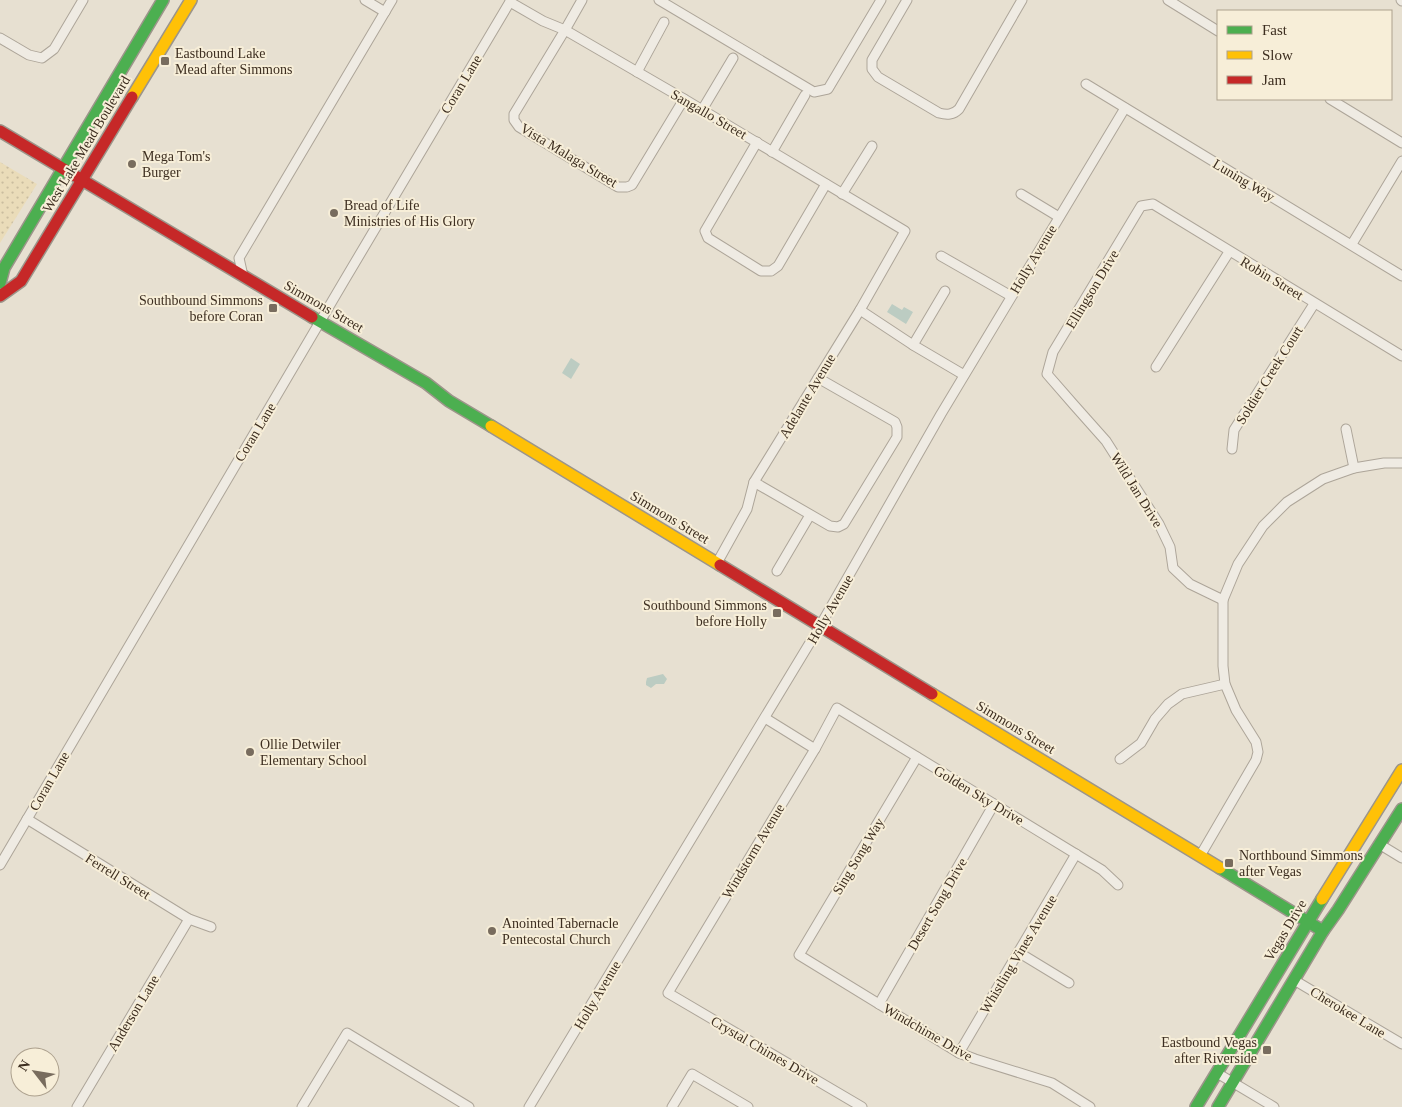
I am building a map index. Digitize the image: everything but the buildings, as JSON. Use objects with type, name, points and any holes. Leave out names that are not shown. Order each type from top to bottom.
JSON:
[{"type":"main road","name":"West Lake Mead Boulevard","points":[[0,296],[20,281],[82,180],[165,20],[163,0]]},
{"type":"main road","name":"West Lake Mead Boulevard","points":[[0,283],[4,268],[63,169],[165,20],[191,0]]},
{"type":"main road","name":"Simmons Street","points":[[0,131],[426,383],[449,401],[1323,931]]},
{"type":"main road","name":"Vegas Drive","points":[[1196,1107],[1356,841],[1402,770]]},
{"type":"main road","points":[[1218,1107],[1323,931],[1402,809]]},
{"type":"street","points":[[0,38],[29,55],[42,58],[54,48],[83,0]]},
{"type":"street","points":[[365,0],[385,12]]},
{"type":"street","points":[[243,276],[240,256],[392,0]]},
{"type":"street","points":[[565,30],[582,0]]},
{"type":"street","points":[[659,0],[814,92],[828,89],[881,0]]},
{"type":"street","points":[[907,0],[872,60],[872,69],[878,78],[939,113],[948,115],[959,109],[1022,0]]},
{"type":"street","points":[[1168,0],[1217,30]]},
{"type":"street","name":"Sangallo Street","points":[[510,1],[544,21],[565,30],[684,99],[905,231]]},
{"type":"street","name":"Coran Lane","points":[[0,865],[510,1]]},
{"type":"street","points":[[637,72],[664,22]]},
{"type":"street","name":"Vista Malaga Street","points":[[565,30],[514,114],[514,120],[518,128],[618,187],[627,187],[632,184],[684,99]]},
{"type":"street","points":[[702,110],[733,58]]},
{"type":"street","name":"Luning Way","points":[[1086,84],[1402,276]]},
{"type":"street","points":[[772,152],[805,95]]},
{"type":"street","points":[[1332,100],[1402,143]]},
{"type":"street","name":"Holly Avenue","points":[[529,1107],[820,626],[964,375],[1124,108]]},
{"type":"street","points":[[757,142],[705,231],[708,238],[761,270],[771,271],[778,266],[826,184]]},
{"type":"street","points":[[842,194],[872,146]]},
{"type":"street","points":[[1352,244],[1402,161]]},
{"type":"street","points":[[1021,194],[1059,217]]},
{"type":"street","name":"Robin Street","points":[[1141,206],[1152,204],[1402,356]]},
{"type":"street","name":"Ellingson Drive","points":[[1047,374],[1053,352],[1141,206]]},
{"type":"street","name":"Adelante Avenue","points":[[717,564],[747,509],[754,482],[860,310],[905,231]]},
{"type":"street","points":[[1156,367],[1229,252]]},
{"type":"street","points":[[941,256],[1011,296]]},
{"type":"street","points":[[912,345],[945,292]]},
{"type":"street","name":"Soldier Creek Court","points":[[1232,449],[1234,430],[1314,304]]},
{"type":"street","points":[[860,310],[912,345],[964,375]]},
{"type":"street","name":"Wild Jan Drive","points":[[1047,374],[1106,441],[1159,524],[1170,547],[1173,568],[1190,584],[1223,600]]},
{"type":"street","points":[[754,482],[830,526],[838,527],[844,524],[897,437],[897,427],[895,422],[818,378]]},
{"type":"street","points":[[1346,428],[1354,468]]},
{"type":"street","points":[[1200,856],[1256,760],[1258,752],[1256,742],[1236,710],[1225,684],[1223,666],[1223,600],[1238,564],[1263,526],[1288,502],[1323,479],[1354,468],[1384,463],[1402,464]]},
{"type":"street","points":[[777,571],[810,515]]},
{"type":"street","points":[[1120,759],[1141,743],[1155,720],[1168,704],[1182,694],[1225,684]]},
{"type":"street","name":"Windstorm Avenue","points":[[668,993],[815,749],[837,708]]},
{"type":"street","name":"Golden Sky Drive","points":[[837,708],[1102,870],[1118,884]]},
{"type":"street","points":[[765,718],[815,749]]},
{"type":"street","name":"Sing Song Way","points":[[799,956],[917,757]]},
{"type":"street","name":"Desert Song Drive","points":[[879,1004],[994,804]]},
{"type":"street","name":"Ferrell Street","points":[[27,819],[189,919],[211,927]]},
{"type":"street","points":[[1379,844],[1402,858]]},
{"type":"street","name":"Whistling Vines Avenue","points":[[959,1053],[1076,854]]},
{"type":"street","name":"Anderson Lane","points":[[77,1107],[189,919]]},
{"type":"street","points":[[1018,952],[1069,983]]},
{"type":"street","name":"Windchime Drive","points":[[799,956],[959,1053],[1052,1083],[1090,1107]]},
{"type":"street","name":"Cherokee Lane","points":[[1294,980],[1402,1044]]},
{"type":"street","name":"Crystal Chimes Drive","points":[[668,993],[862,1107]]},
{"type":"street","points":[[302,1107],[347,1033],[469,1107]]},
{"type":"street","points":[[1217,1073],[1274,1107]]},
{"type":"street","points":[[672,1107],[692,1074],[748,1107]]},
{"type":"sand","points":[[0,162],[37,184],[0,243]]},
{"type":"shaded area","points":[[892,304],[902,310],[904,307],[913,312],[906,324],[887,312]]},
{"type":"shaded area","points":[[571,358],[580,364],[571,379],[562,373]]},
{"type":"shaded area","points":[[663,674],[667,679],[664,684],[656,684],[651,688],[646,685],[647,678]]},
{"type":"traffic: fast","points":[[0,283],[4,268],[163,0]]},
{"type":"traffic: fast","points":[[312,317],[426,383],[449,401],[491,426]]},
{"type":"traffic: fast","points":[[1218,1107],[1323,931],[1402,809]]},
{"type":"traffic: fast","points":[[1220,868],[1323,931]]},
{"type":"traffic: fast","points":[[1196,1107],[1322,899]]},
{"type":"traffic: slow","points":[[132,97],[191,0]]},
{"type":"traffic: slow","points":[[491,426],[720,565]]},
{"type":"traffic: slow","points":[[932,694],[1220,868]]},
{"type":"traffic: slow","points":[[1322,899],[1402,770]]},
{"type":"traffic: jam","points":[[0,296],[21,281],[132,97]]},
{"type":"traffic: jam","points":[[0,131],[312,317]]},
{"type":"traffic: jam","points":[[720,565],[932,694]]},
{"type":"place","name":"Eastbound Lake Mead after Simmons","points":[[165,61]]},
{"type":"place","name":"Mega Tom's Burger","points":[[132,164]]},
{"type":"place","name":"Bread of Life Ministries of His Glory","points":[[334,213]]},
{"type":"place","name":"Southbound Simmons before Coran","points":[[273,308]]},
{"type":"place","name":"Southbound Simmons before Holly","points":[[777,613]]},
{"type":"place","name":"Ollie Detwiler Elementary School","points":[[250,752]]},
{"type":"place","name":"Northbound Simmons after Vegas","points":[[1229,863]]},
{"type":"place","name":"Anointed Tabernacle Pentecostal Church","points":[[492,931]]},
{"type":"place","name":"Eastbound Vegas after Riverside","points":[[1267,1050]]}]
